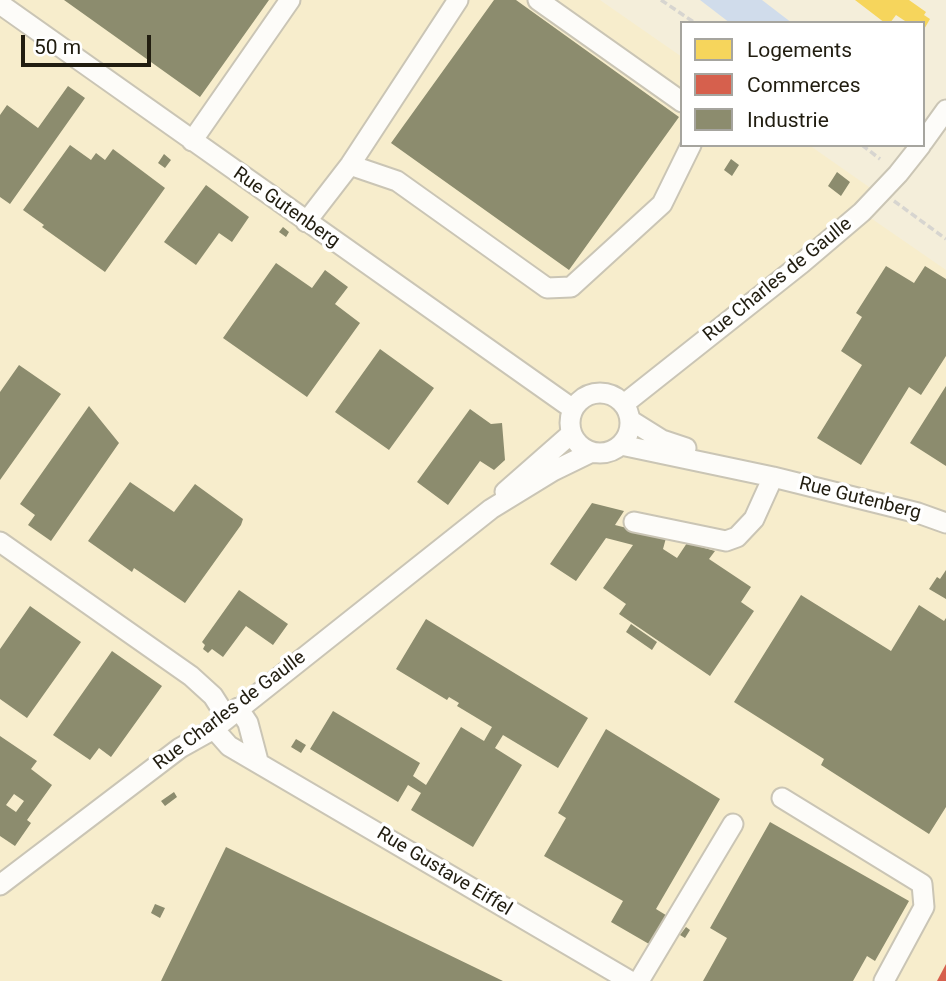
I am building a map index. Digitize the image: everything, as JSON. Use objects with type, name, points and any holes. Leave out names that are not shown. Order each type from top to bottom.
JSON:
[{"type":"street","points":[[192,141],[290,0]]},
{"type":"street","points":[[306,222],[350,165],[458,0]]},
{"type":"street","points":[[538,0],[680,101]]},
{"type":"street","name":"Rue Gutenberg","points":[[0,4],[573,409]]},
{"type":"street","name":"Rue Charles de Gaulle","points":[[925,140],[946,110]]},
{"type":"street","points":[[350,165],[397,181],[547,288],[571,287],[662,204],[690,147]]},
{"type":"street","name":"Rue Charles de Gaulle","points":[[627,412],[862,212],[920,147]]},
{"type":"street","points":[[595,393],[607,394],[627,412],[627,437],[621,445],[603,453],[583,448],[571,434],[570,417],[573,409],[579,401],[595,393]]},
{"type":"street","name":"Rue Gutenberg","points":[[627,412],[662,440],[773,477]]},
{"type":"street","name":"Rue Charles de Gaulle","points":[[491,509],[511,486],[571,434]]},
{"type":"street","name":"Rue Gutenberg","points":[[621,445],[773,477],[918,513],[946,523]]},
{"type":"street","name":"Rue Charles de Gaulle","points":[[0,886],[180,748],[226,718],[491,509],[553,471],[592,452]]},
{"type":"street","points":[[634,522],[726,541],[737,537],[754,519],[773,477]]},
{"type":"street","name":"Rue Gustave Eiffel","points":[[0,542],[191,676],[214,696],[226,718],[229,746],[630,981]]},
{"type":"street","name":"Rue Gustave Eiffel","points":[[226,718],[248,723],[258,761]]},
{"type":"street","points":[[782,798],[922,884],[924,907],[884,981]]},
{"type":"street","points":[[639,981],[733,824]]},
{"type":"path","points":[[662,0],[692,21]]},
{"type":"path","points":[[865,147],[880,159]]},
{"type":"path","points":[[890,197],[946,239]]},
{"type":"shaded area","points":[[0,0],[600,0],[680,56],[680,147],[812,147],[879,194],[862,212],[946,270],[946,981],[0,981]]},
{"type":"water","points":[[700,0],[762,0],[789,21],[727,21]]},
{"type":"building: Logements","points":[[855,0],[909,0],[926,12],[924,15],[930,19],[925,28],[925,21],[905,21],[896,15],[892,21],[882,21]]},
{"type":"building: Commerces","points":[[946,964],[946,981],[937,981]]},
{"type":"building: Industrie","points":[[64,0],[269,0],[200,97]]},
{"type":"building: Industrie","points":[[494,0],[516,0],[679,117],[569,270],[391,143]]},
{"type":"building: Industrie","points":[[68,86],[85,98],[10,204],[0,197],[0,115],[7,105],[38,128]]},
{"type":"building: Industrie","points":[[70,145],[91,160],[96,153],[105,160],[113,149],[165,188],[105,272],[42,227],[44,225],[23,210]]},
{"type":"building: Industrie","points":[[164,154],[171,160],[165,168],[158,163]]},
{"type":"building: Industrie","points":[[731,159],[739,165],[732,176],[724,170]]},
{"type":"building: Industrie","points":[[837,172],[850,182],[841,196],[828,186]]},
{"type":"building: Industrie","points":[[206,185],[249,217],[232,242],[219,233],[196,265],[164,242]]},
{"type":"building: Industrie","points":[[283,227],[289,232],[286,237],[279,232]]},
{"type":"building: Industrie","points":[[276,263],[312,288],[325,270],[348,287],[335,304],[360,323],[307,397],[223,338]]},
{"type":"building: Industrie","points":[[886,266],[914,283],[925,266],[946,279],[946,356],[921,395],[909,387],[861,465],[817,438],[862,365],[841,351],[862,317],[856,313]]},
{"type":"building: Industrie","points":[[380,349],[434,388],[389,450],[335,412]]},
{"type":"building: Industrie","points":[[19,365],[61,394],[0,480],[0,392]]},
{"type":"building: Industrie","points":[[946,386],[946,466],[910,443]]},
{"type":"building: Industrie","points":[[89,406],[119,443],[51,541],[28,525],[35,515],[20,504]]},
{"type":"building: Industrie","points":[[470,409],[491,424],[502,423],[505,460],[494,470],[480,461],[448,505],[417,482]]},
{"type":"building: Industrie","points":[[130,482],[174,512],[195,484],[243,519],[185,603],[134,568],[132,572],[88,541]]},
{"type":"building: Industrie","points":[[592,503],[624,511],[615,525],[666,538],[663,549],[677,558],[687,543],[715,551],[709,559],[751,587],[741,602],[754,611],[710,676],[619,614],[626,604],[603,588],[633,545],[606,538],[576,581],[550,564]]},
{"type":"building: Industrie","points":[[946,570],[946,599],[929,589]]},
{"type":"building: Industrie","points":[[239,590],[288,624],[273,645],[246,626],[223,657],[212,649],[208,653],[203,649],[205,645],[202,642]]},
{"type":"building: Industrie","points":[[801,595],[891,651],[919,605],[944,621],[946,618],[946,807],[929,834],[821,765],[824,759],[734,702]]},
{"type":"building: Industrie","points":[[30,606],[81,642],[27,718],[0,699],[0,649]]},
{"type":"building: Industrie","points":[[426,619],[588,718],[558,768],[503,735],[495,748],[522,765],[473,847],[411,810],[421,793],[408,785],[398,802],[310,749],[333,711],[420,763],[413,776],[426,785],[461,727],[484,741],[492,727],[457,706],[459,703],[449,697],[447,700],[396,669]]},
{"type":"building: Industrie","points":[[631,624],[657,642],[652,650],[626,632]]},
{"type":"building: Industrie","points":[[112,651],[162,686],[111,757],[99,748],[90,760],[53,735]]},
{"type":"building: Industrie","points":[[606,729],[720,799],[656,909],[669,917],[665,925],[661,923],[649,944],[611,922],[623,901],[544,856],[566,818],[558,813]]},
{"type":"building: Industrie","points":[[0,736],[37,761],[31,769],[52,785],[27,820],[31,823],[15,846],[0,836]],"holes":[[[14,794],[24,801],[16,812],[6,805]]]},
{"type":"building: Industrie","points":[[296,739],[306,745],[301,753],[291,747]]},
{"type":"building: Industrie","points":[[174,792],[177,797],[165,806],[161,801]]},
{"type":"building: Industrie","points":[[770,822],[909,901],[875,961],[867,956],[853,981],[703,981],[727,938],[710,928]]},
{"type":"building: Industrie","points":[[226,847],[503,981],[161,981]]},
{"type":"building: Industrie","points":[[155,904],[165,908],[160,918],[151,913]]},
{"type":"building: Industrie","points":[[686,927],[690,930],[685,938],[680,935]]}]
